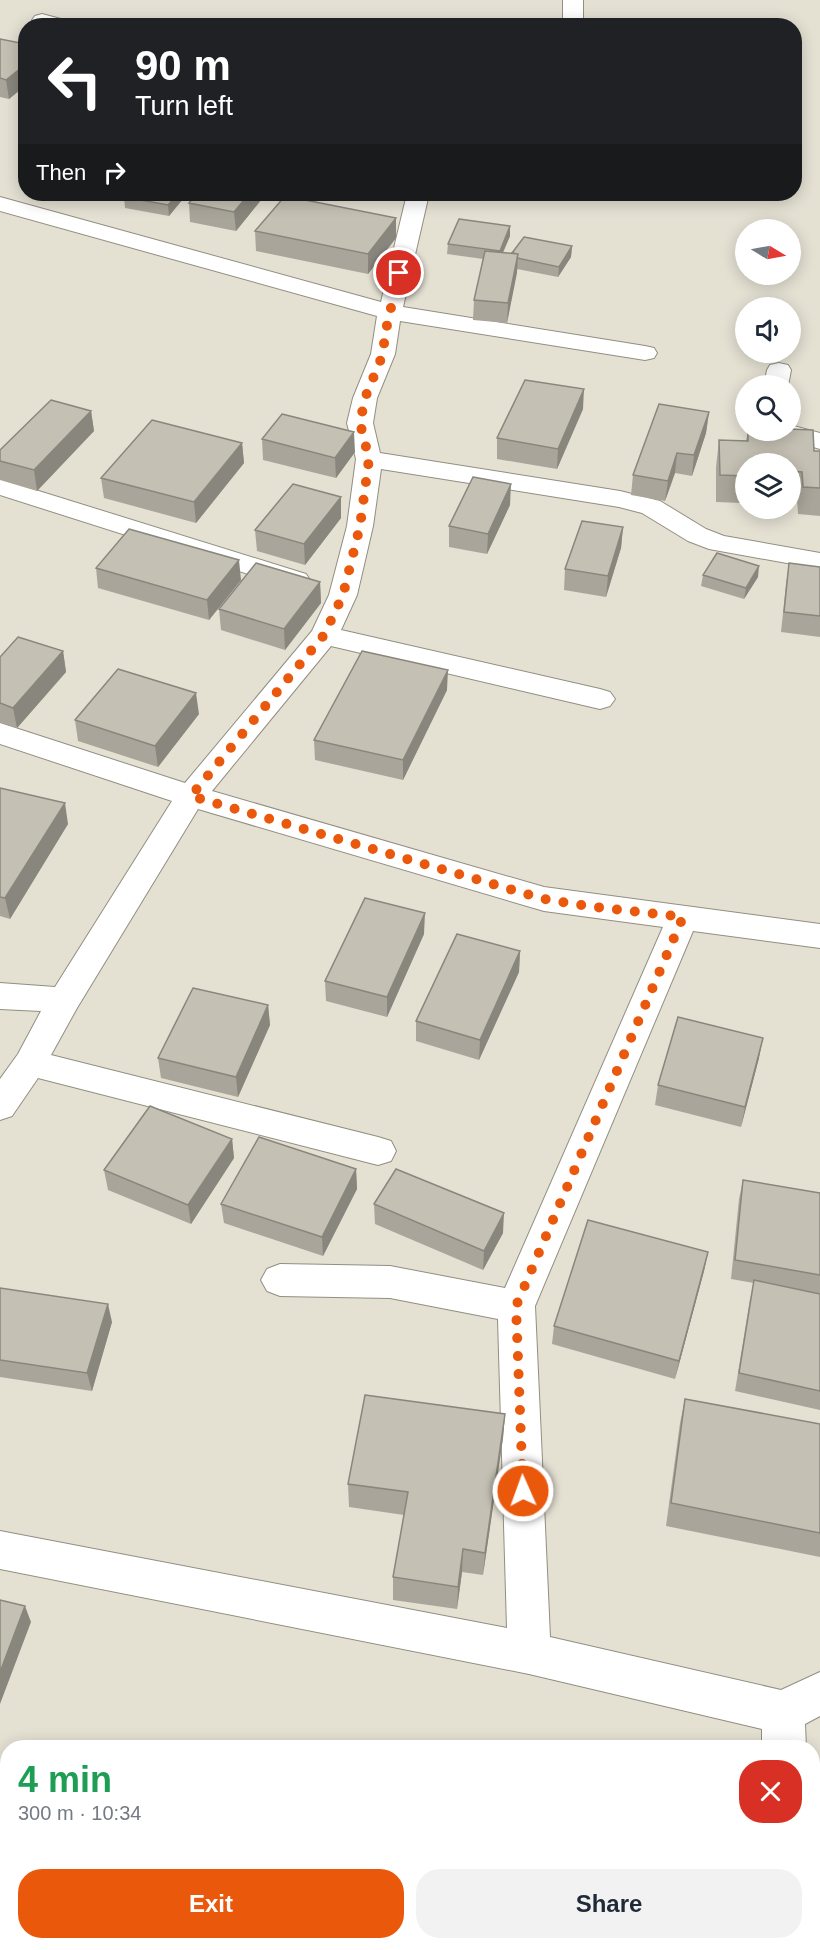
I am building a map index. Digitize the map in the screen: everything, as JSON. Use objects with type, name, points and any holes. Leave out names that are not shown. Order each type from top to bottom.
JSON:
[{"type":"street","points":[[573,0],[573,18]]},
{"type":"street","points":[[0,1106],[30,1063],[64,1000],[191,796],[324,635],[343,595],[360,526],[369,459],[360,423],[365,398],[383,354],[389,312],[416,201]]},
{"type":"street","points":[[0,204],[389,312],[645,353]]},
{"type":"street","points":[[801,436],[820,441]]},
{"type":"street","points":[[369,459],[620,499],[651,507],[697,535],[719,543],[820,561]]},
{"type":"street","points":[[0,487],[343,595]]},
{"type":"street","points":[[324,635],[600,699]]},
{"type":"street","points":[[0,733],[191,796],[544,899],[820,936]]},
{"type":"street","points":[[529,1653],[516,1306],[683,917]]},
{"type":"street","points":[[0,996],[64,1000]]},
{"type":"street","points":[[30,1063],[378,1151]]},
{"type":"street","points":[[280,1280],[390,1282],[516,1306]]},
{"type":"street","points":[[0,1550],[529,1653],[784,1730],[820,1693]]},
{"type":"building","points":[[0,39],[18,42],[18,70],[6,80],[0,78]]},
{"type":"building","points":[[146,201],[172,201],[168,205]]},
{"type":"building","points":[[191,201],[243,201],[234,212],[189,203]]},
{"type":"building","points":[[281,201],[310,201],[396,218],[368,254],[255,231]]},
{"type":"building","points":[[459,219],[510,226],[500,251],[448,244]]},
{"type":"building","points":[[524,237],[572,246],[559,267],[517,258],[518,254],[512,253]]},
{"type":"building","points":[[485,251],[518,254],[508,303],[474,300]]},
{"type":"building","points":[[525,380],[584,389],[558,449],[497,438]]},
{"type":"building","points":[[51,400],[91,411],[34,470],[0,461],[0,450]]},
{"type":"building","points":[[659,404],[709,412],[694,455],[677,453],[668,481],[633,475]]},
{"type":"building","points":[[282,414],[354,432],[335,458],[262,439]]},
{"type":"building","points":[[152,420],[242,443],[194,502],[101,478]]},
{"type":"building","points":[[801,429],[813,430],[814,451],[820,451],[820,488],[803,487],[801,453],[735,453],[735,476],[720,475],[719,440],[801,441]]},
{"type":"building","points":[[473,477],[511,484],[488,534],[449,526]]},
{"type":"building","points":[[293,484],[341,497],[304,544],[255,530]]},
{"type":"building","points":[[582,521],[623,527],[608,576],[565,569]]},
{"type":"building","points":[[129,529],[239,560],[207,600],[96,568]]},
{"type":"building","points":[[717,553],[759,566],[746,588],[703,575]]},
{"type":"building","points":[[256,563],[320,582],[284,629],[219,609]]},
{"type":"building","points":[[789,563],[820,567],[820,616],[784,612]]},
{"type":"building","points":[[18,637],[63,651],[13,708],[0,703],[0,657]]},
{"type":"building","points":[[362,651],[448,670],[403,760],[314,740]]},
{"type":"building","points":[[118,669],[196,693],[155,746],[75,720]]},
{"type":"building","points":[[0,788],[65,803],[5,898],[0,897]]},
{"type":"building","points":[[365,898],[425,913],[387,997],[325,981]]},
{"type":"building","points":[[457,934],[520,951],[480,1040],[416,1021]]},
{"type":"building","points":[[193,988],[268,1005],[236,1077],[158,1058]]},
{"type":"building","points":[[678,1017],[763,1038],[745,1107],[658,1085]]},
{"type":"building","points":[[150,1106],[232,1139],[188,1205],[104,1170]]},
{"type":"building","points":[[259,1137],[356,1169],[322,1237],[221,1204]]},
{"type":"building","points":[[396,1169],[504,1213],[484,1251],[374,1204]]},
{"type":"building","points":[[743,1180],[820,1193],[820,1275],[735,1260]]},
{"type":"building","points":[[588,1220],[708,1252],[679,1361],[554,1326]]},
{"type":"building","points":[[754,1280],[820,1294],[820,1391],[739,1373]]},
{"type":"building","points":[[0,1288],[108,1304],[87,1373],[0,1360]]},
{"type":"building","points":[[365,1395],[505,1414],[485,1553],[463,1549],[458,1587],[393,1577],[408,1492],[348,1484]]},
{"type":"building","points":[[685,1399],[820,1424],[820,1533],[671,1503]]},
{"type":"building","points":[[0,1600],[25,1606],[0,1672]]},
{"type":"route","points":[[399,273],[385,334],[383,354],[365,398],[360,423],[369,459],[360,526],[343,595],[324,635],[191,796],[544,899],[683,917],[516,1306],[523,1491]]}]
